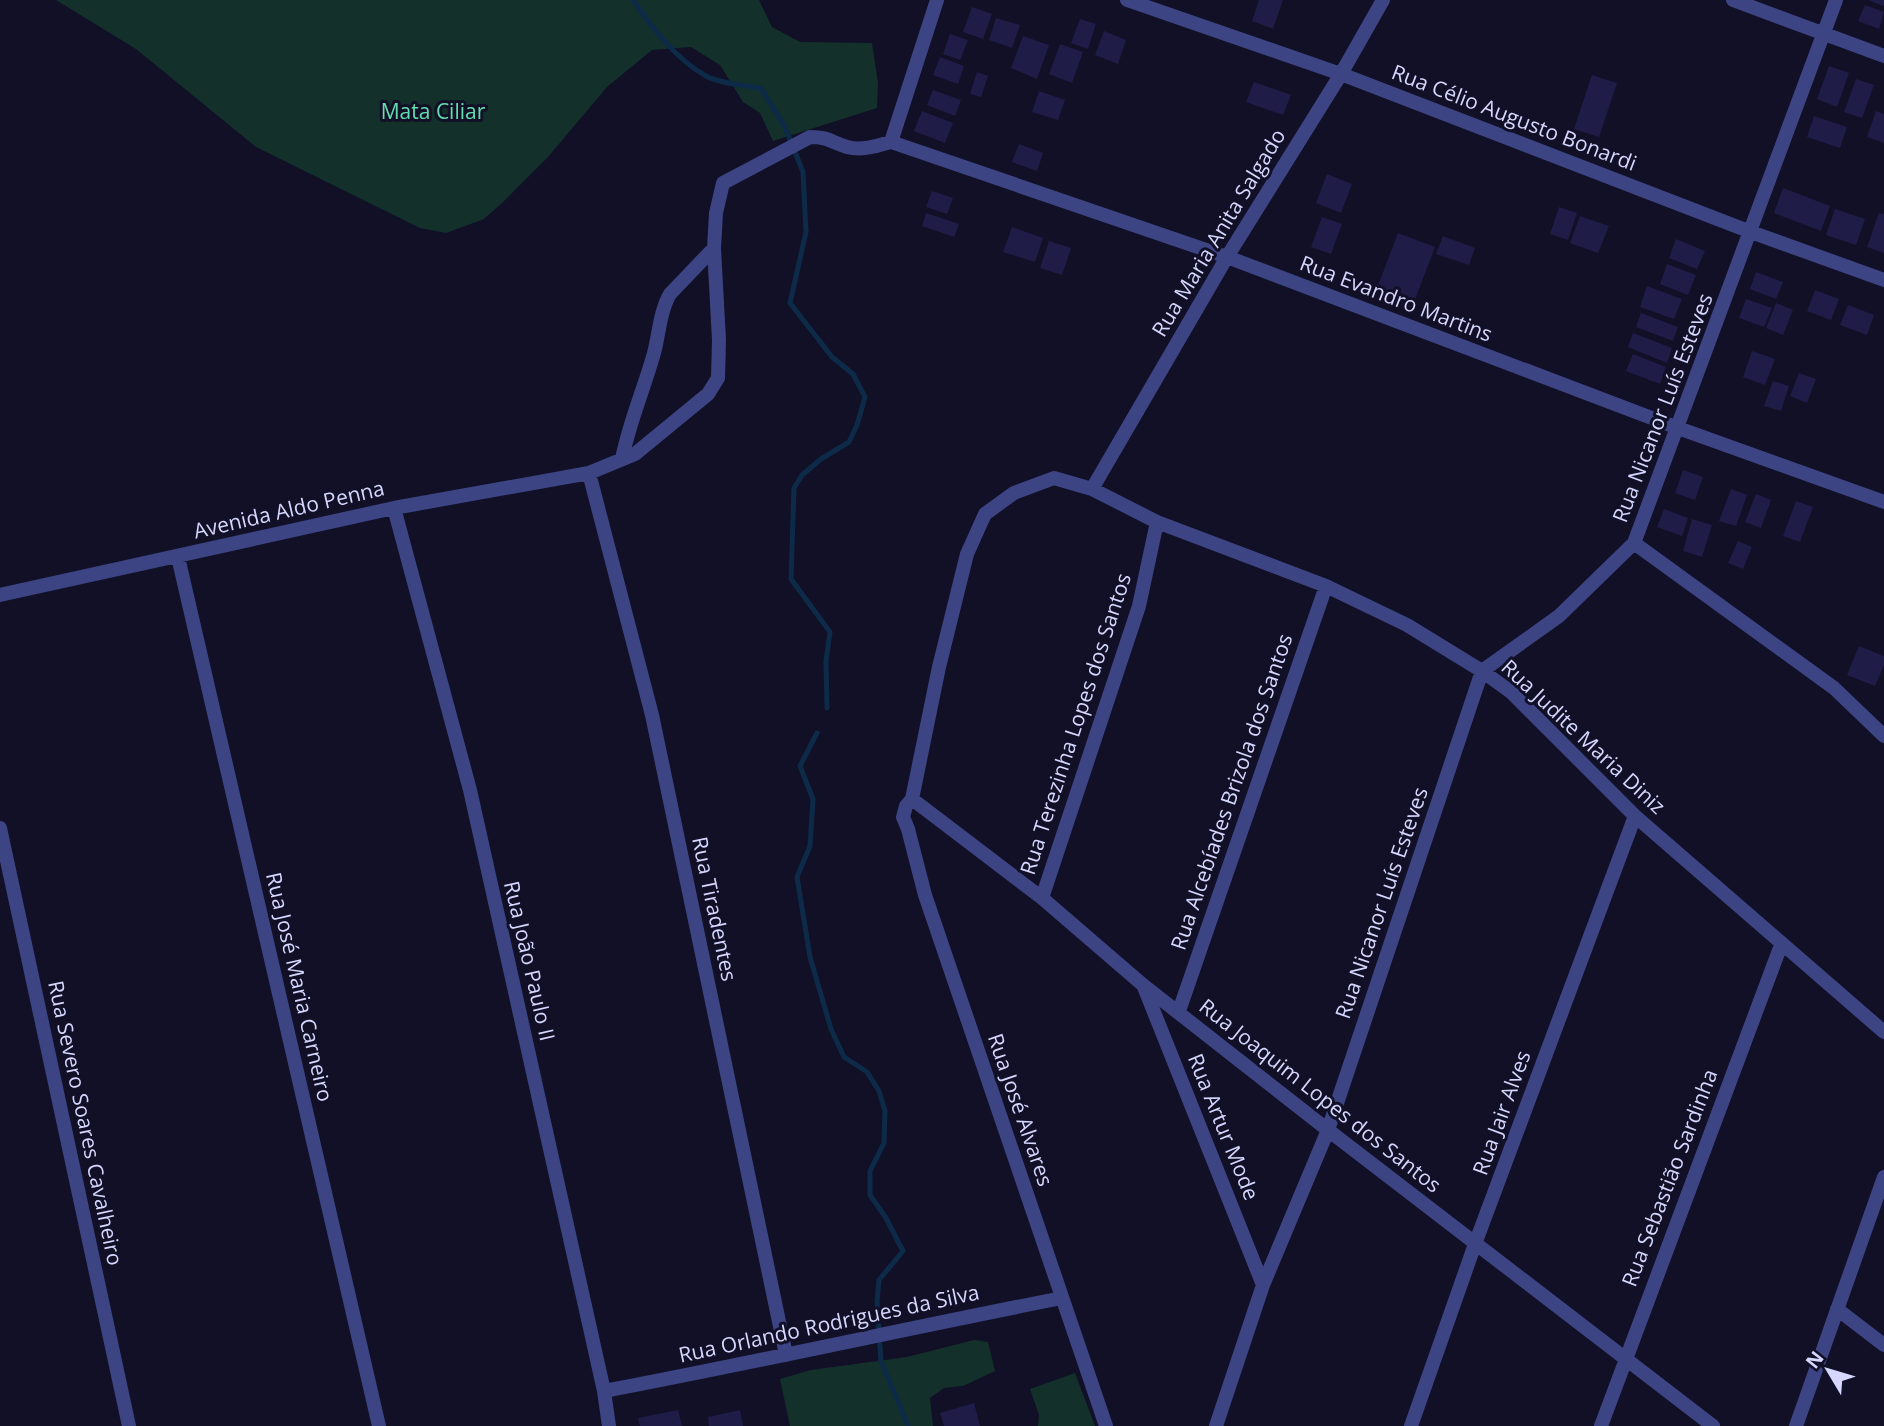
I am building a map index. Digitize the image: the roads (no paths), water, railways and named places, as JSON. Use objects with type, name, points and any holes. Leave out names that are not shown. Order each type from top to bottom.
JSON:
[{"type":"street","points":[[891,142],[937,0]]},
{"type":"street","name":"Rua Célio Augusto Bonardi","points":[[1127,0],[1341,74],[1751,232],[1884,280]]},
{"type":"street","name":"Rua Maria Anita Salgado","points":[[1092,489],[1227,257],[1341,74],[1383,0]]},
{"type":"street","points":[[1733,0],[1884,56]]},
{"type":"street","name":"Rua Nicanor Luís Esteves","points":[[1216,1426],[1263,1285],[1328,1130],[1482,671],[1559,616],[1634,543],[1836,0]]},
{"type":"street","name":"Avenida Aldo Penna","points":[[0,595],[394,508],[589,473],[635,454],[708,394],[718,378],[719,340],[714,248],[716,214],[723,183],[810,137],[826,137],[848,148],[872,148],[891,142]]},
{"type":"street","name":"Rua Evandro Martins","points":[[891,142],[1227,257],[1678,428],[1884,502]]},
{"type":"street","points":[[622,459],[653,355],[665,302],[714,248]]},
{"type":"street","name":"Rua Tiradentes","points":[[589,473],[652,715],[786,1355]]},
{"type":"street","name":"Rua Judite Maria Diniz","points":[[1014,493],[1054,478],[1092,489],[1157,522],[1326,586],[1407,625],[1482,671],[1511,692],[1635,817],[1884,1032]]},
{"type":"street","name":"Rua José Alvares","points":[[1014,493],[985,514],[967,554],[909,803],[903,817],[925,895],[1106,1426]]},
{"type":"street","name":"Rua João Paulo II","points":[[394,508],[470,790],[604,1391],[609,1426]]},
{"type":"street","name":"Rua Terezinha Lopes dos Santos","points":[[1042,898],[1139,606],[1157,522]]},
{"type":"street","points":[[1634,543],[1834,688],[1884,736]]},
{"type":"street","name":"Rua José Maria Carneiro","points":[[178,557],[379,1426]]},
{"type":"street","name":"Rua Alcebíades Brizola dos Santos","points":[[1179,1011],[1326,586]]},
{"type":"street","name":"Rua Joaquim Lopes dos Santos","points":[[909,803],[1042,898],[1143,985],[1713,1426]]},
{"type":"street","name":"Rua Jair Alves","points":[[1411,1426],[1475,1244],[1635,817]]},
{"type":"street","name":"Rua Severo Soares Cavalheiro","points":[[0,828],[129,1426]]},
{"type":"street","name":"Rua Sebastião Sardinha","points":[[1601,1426],[1781,945]]},
{"type":"street","name":"Rua Artur Mode","points":[[1143,985],[1263,1285]]},
{"type":"street","points":[[1796,1426],[1884,1177]]},
{"type":"street","name":"Rua Orlando Rodrigues da Silva","points":[[604,1391],[1062,1298]]},
{"type":"street","points":[[1837,1309],[1884,1345]]},
{"type":"waterway","points":[[633,0],[665,42],[706,76],[719,81],[761,88],[785,127],[803,172],[806,232],[790,303],[832,357],[853,374],[865,397],[849,442],[821,459],[802,475],[794,488],[791,579],[830,632],[826,661],[827,708]]},
{"type":"waterway","points":[[817,733],[800,766],[813,799],[810,846],[797,877],[810,957],[831,1029],[844,1057],[867,1072],[879,1091],[885,1111],[884,1143],[870,1171],[870,1195],[886,1218],[903,1251],[879,1280],[877,1301],[881,1361],[908,1426]]},
{"type":"park label","name":"Mata Ciliar","points":[[433,112]]}]
